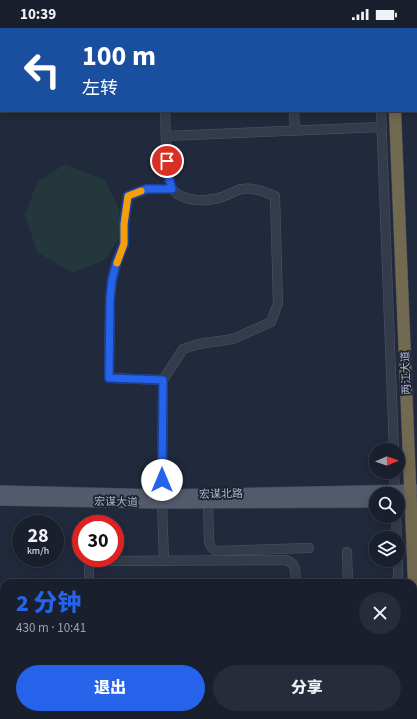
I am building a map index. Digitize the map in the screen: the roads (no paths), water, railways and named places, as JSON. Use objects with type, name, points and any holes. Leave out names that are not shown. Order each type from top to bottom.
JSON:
[{"type":"highway","name":"两江大道","points":[[395,112],[414,496],[416,579]]},
{"type":"main road","name":"宏谋北路","points":[[0,492],[162,499],[369,494]]},
{"type":"main road","name":"宏谋大道","points":[[0,500],[162,499],[208,503],[369,502]]},
{"type":"street","points":[[164,561],[162,499],[163,380],[183,350],[199,344],[232,339],[271,322],[278,303],[275,196],[262,191],[242,189],[221,198],[198,200],[183,198],[172,189],[168,174],[165,112]]},
{"type":"street","points":[[294,112],[295,131]]},
{"type":"street","points":[[381,112],[394,443]]},
{"type":"street","points":[[166,136],[382,128]]},
{"type":"street","points":[[163,380],[109,378],[110,300],[112,280],[116,264],[124,244],[124,224],[128,196],[146,189],[172,189]]},
{"type":"street","points":[[208,503],[209,541],[214,550],[309,548]]},
{"type":"street","points":[[347,552],[348,579]]},
{"type":"street","points":[[89,579],[89,566],[92,562],[288,560],[294,567],[296,579]]},
{"type":"street","points":[[398,567],[398,579]]}]
